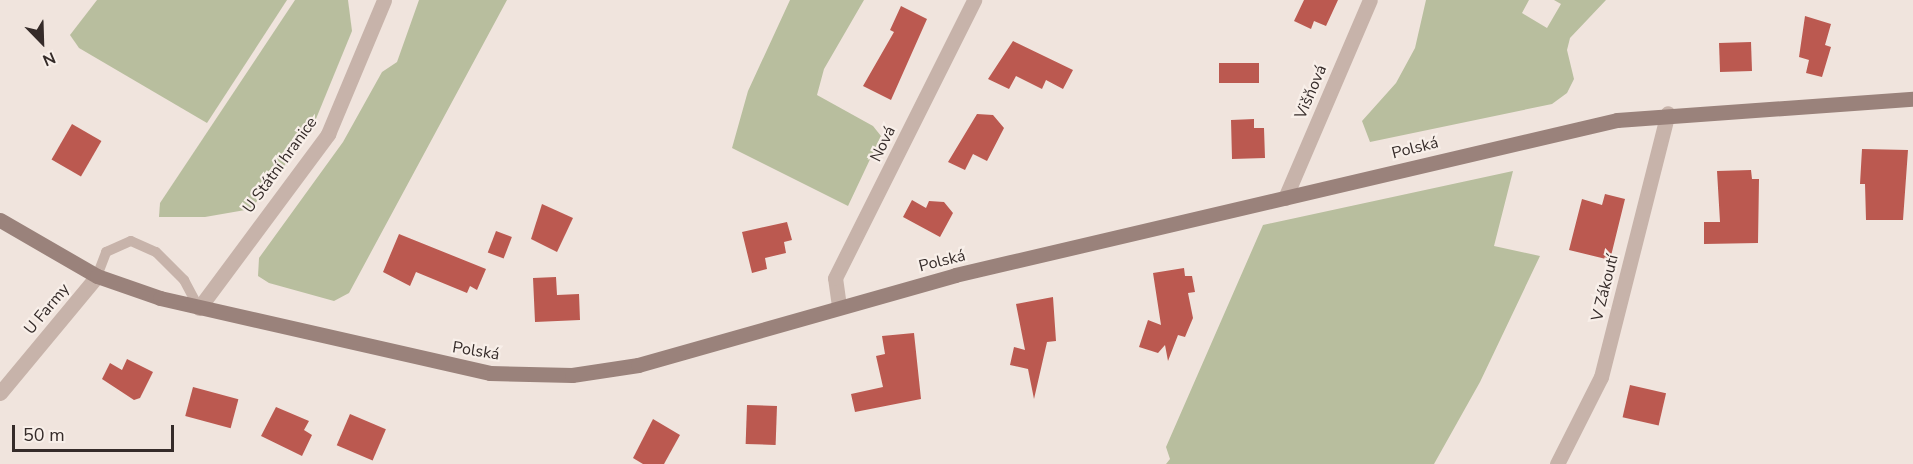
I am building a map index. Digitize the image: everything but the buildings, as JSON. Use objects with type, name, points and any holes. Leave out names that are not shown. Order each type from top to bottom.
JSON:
[{"type":"street","name":"U Státní hranice","points":[[199,308],[328,134],[384,0]]},
{"type":"street","name":"Nová","points":[[839,306],[835,278],[974,0]]},
{"type":"street","name":"Višňová","points":[[1285,198],[1370,0]]},
{"type":"street","name":"Polská","points":[[0,220],[97,276],[199,308],[490,373],[572,375],[638,365],[839,306],[1617,120],[1668,113],[1913,99]]},
{"type":"street","name":"V Zákoutí","points":[[1557,464],[1601,377],[1668,113]]},
{"type":"street","name":"U Farmy","points":[[0,393],[97,276]]},
{"type":"lane","points":[[97,276],[106,252],[131,241],[156,252],[184,280],[199,308]]},
{"type":"green space","points":[[97,0],[287,0],[207,123],[79,48],[70,35]]},
{"type":"green space","points":[[295,0],[348,0],[352,31],[311,131],[251,209],[205,217],[159,217],[160,203]]},
{"type":"green space","points":[[419,0],[507,0],[349,293],[334,301],[269,283],[258,276],[259,258],[343,142],[382,72],[397,62]]},
{"type":"green space","points":[[790,0],[864,0],[824,69],[817,95],[873,126],[881,136],[848,206],[732,148],[748,91]]},
{"type":"green space","points":[[1426,0],[1529,0],[1522,13],[1547,28],[1561,4],[1554,0],[1606,0],[1570,38],[1567,50],[1574,79],[1567,93],[1552,104],[1370,142],[1362,121],[1396,83],[1415,48]]},
{"type":"green space","points":[[1513,171],[1494,246],[1540,256],[1480,382],[1434,464],[1166,464],[1170,459],[1166,447],[1263,225]]}]
